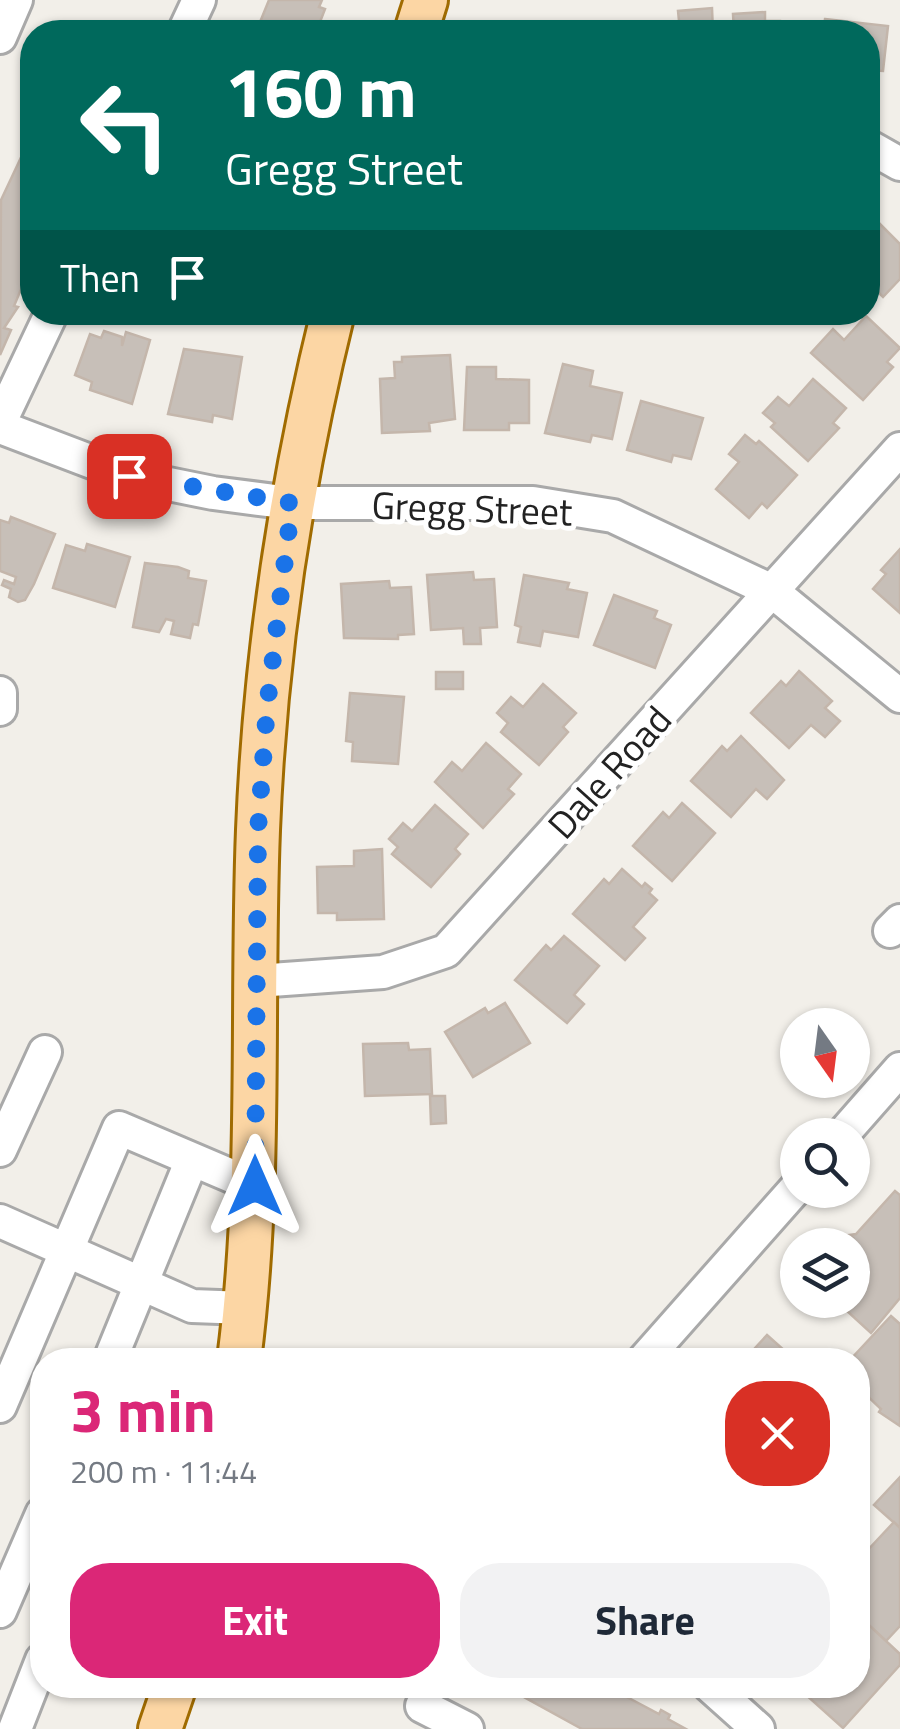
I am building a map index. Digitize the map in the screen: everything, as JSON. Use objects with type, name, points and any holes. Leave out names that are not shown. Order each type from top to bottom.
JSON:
[{"type":"main road","points":[[241,1348],[255,1186],[258,830],[267,707],[292,503],[331,325]]},
{"type":"main road","points":[[160,1729],[171,1698]]},
{"type":"street","points":[[0,37],[16,0]]},
{"type":"street","points":[[0,424],[46,325]]},
{"type":"street","name":"Gregg Street","points":[[0,424],[129,476],[292,503],[532,503],[613,516],[772,591],[900,696]]},
{"type":"street","name":"Dale Road","points":[[256,981],[382,972],[446,951],[900,449]]},
{"type":"street","points":[[0,692],[0,709]]},
{"type":"street","points":[[0,1150],[46,1052]]},
{"type":"street","points":[[857,1118],[900,1070]]},
{"type":"street","points":[[0,1406],[118,1128],[255,1186]]},
{"type":"street","points":[[123,1348],[143,1284],[191,1162]]},
{"type":"street","points":[[655,1348],[780,1206]]},
{"type":"street","points":[[0,1221],[192,1306],[246,1308]]},
{"type":"street","points":[[0,1610],[30,1541]]},
{"type":"street","points":[[15,1729],[30,1691]]},
{"type":"street","points":[[723,1698],[758,1729]]},
{"type":"street","points":[[421,1707],[467,1729]]},
{"type":"building","points":[[269,0],[322,0],[319,7],[325,9],[321,20],[261,20]]},
{"type":"building","points":[[712,8],[712,20],[679,20],[678,11]]},
{"type":"building","points":[[765,12],[765,20],[733,20],[733,14]]},
{"type":"building","points":[[880,25],[888,26],[880,71]]},
{"type":"building","points":[[20,160],[20,292],[14,306],[18,307],[4,328],[11,330],[0,355],[1,200]]},
{"type":"building","points":[[880,224],[900,244],[900,279],[883,297]]},
{"type":"building","points":[[858,325],[876,325],[900,348],[887,362],[893,367],[863,400],[811,353],[833,329],[844,340]]},
{"type":"building","points":[[104,331],[122,337],[122,346],[126,332],[150,340],[132,404],[90,390],[92,382],[75,375],[90,334],[101,338]]},
{"type":"building","points":[[184,349],[242,357],[232,419],[213,415],[212,422],[168,414]]},
{"type":"building","points":[[450,355],[455,419],[429,423],[430,431],[382,433],[380,379],[395,378],[394,362],[402,362],[402,357]]},
{"type":"building","points":[[563,364],[593,371],[590,386],[622,393],[612,439],[592,435],[590,442],[545,433]]},
{"type":"building","points":[[467,367],[496,367],[496,379],[529,380],[529,423],[509,423],[509,430],[464,430]]},
{"type":"building","points":[[813,379],[846,408],[833,423],[839,428],[808,461],[771,427],[775,423],[763,413],[778,397],[789,406]]},
{"type":"building","points":[[641,401],[703,418],[691,459],[673,455],[671,462],[627,450]]},
{"type":"building","points":[[745,435],[756,444],[759,441],[797,475],[767,508],[762,503],[749,518],[716,489],[739,462],[729,454]]},
{"type":"building","points":[[11,517],[55,534],[34,584],[25,600],[18,602],[9,597],[11,589],[2,585],[4,580],[14,584],[16,577],[0,571],[0,520],[9,523]]},
{"type":"building","points":[[87,544],[130,557],[115,607],[53,588],[66,545],[85,551]]},
{"type":"building","points":[[900,549],[900,613],[873,589],[886,574],[881,570]]},
{"type":"building","points":[[145,563],[178,567],[189,571],[188,578],[206,581],[198,625],[193,624],[190,638],[171,634],[174,621],[166,619],[159,632],[133,627]]},
{"type":"building","points":[[473,572],[474,580],[494,579],[497,627],[480,628],[481,644],[464,644],[463,628],[431,630],[427,575]]},
{"type":"building","points":[[524,575],[569,583],[567,589],[587,593],[578,637],[543,631],[540,646],[518,642],[521,627],[515,625]]},
{"type":"building","points":[[389,581],[390,588],[411,587],[414,634],[398,635],[398,639],[344,638],[341,584]]},
{"type":"building","points":[[614,595],[657,611],[654,618],[671,625],[655,668],[594,645]]},
{"type":"building","points":[[799,671],[832,701],[825,708],[840,721],[825,737],[811,725],[789,748],[751,713],[781,681],[786,686]]},
{"type":"building","points":[[436,672],[463,672],[463,689],[436,689]]},
{"type":"building","points":[[543,684],[576,713],[563,727],[568,732],[539,765],[501,732],[508,723],[497,713],[511,697],[523,707]]},
{"type":"building","points":[[350,693],[404,697],[398,764],[352,761],[353,742],[346,741]]},
{"type":"building","points":[[741,736],[784,780],[767,799],[756,789],[731,817],[691,781],[722,746],[727,751]]},
{"type":"building","points":[[486,743],[521,774],[508,789],[514,794],[483,828],[435,782],[452,762],[462,771]]},
{"type":"building","points":[[682,803],[715,833],[672,881],[633,846],[663,812],[669,818]]},
{"type":"building","points":[[435,805],[468,834],[455,849],[460,854],[431,887],[392,854],[398,847],[389,839],[403,823],[412,831]]},
{"type":"building","points":[[382,849],[384,919],[337,920],[337,913],[318,913],[317,867],[354,866],[354,851]]},
{"type":"building","points":[[622,869],[642,887],[645,883],[652,889],[649,893],[657,900],[633,927],[645,938],[625,960],[573,914],[604,879],[609,884]]},
{"type":"building","points":[[564,936],[599,966],[574,995],[584,1004],[567,1023],[515,980],[546,945],[551,950]]},
{"type":"building","points":[[505,1003],[530,1043],[473,1077],[445,1032],[485,1008],[488,1013]]},
{"type":"building","points":[[408,1043],[409,1050],[430,1049],[432,1094],[365,1096],[363,1044]]},
{"type":"building","points":[[430,1096],[445,1096],[446,1123],[431,1124]]},
{"type":"building","points":[[895,1191],[900,1195],[900,1298],[871,1333],[855,1318],[870,1318],[870,1228],[861,1228]]},
{"type":"building","points":[[891,1316],[900,1324],[900,1426],[879,1412],[881,1409],[870,1398],[870,1348],[861,1348]]},
{"type":"building","points":[[767,1335],[782,1348],[755,1348]]},
{"type":"building","points":[[900,1477],[900,1528],[874,1505]]},
{"type":"building","points":[[894,1522],[900,1528],[900,1626],[886,1641],[870,1626],[870,1548]]},
{"type":"building","points":[[870,1626],[900,1654],[900,1665],[843,1728],[810,1698],[870,1698]]},
{"type":"building","points":[[526,1698],[629,1698],[659,1714],[661,1710],[686,1729],[582,1729]]},
{"type":"route","points":[[129,476],[213,493],[292,503],[267,707],[258,830],[255,1186]]}]
